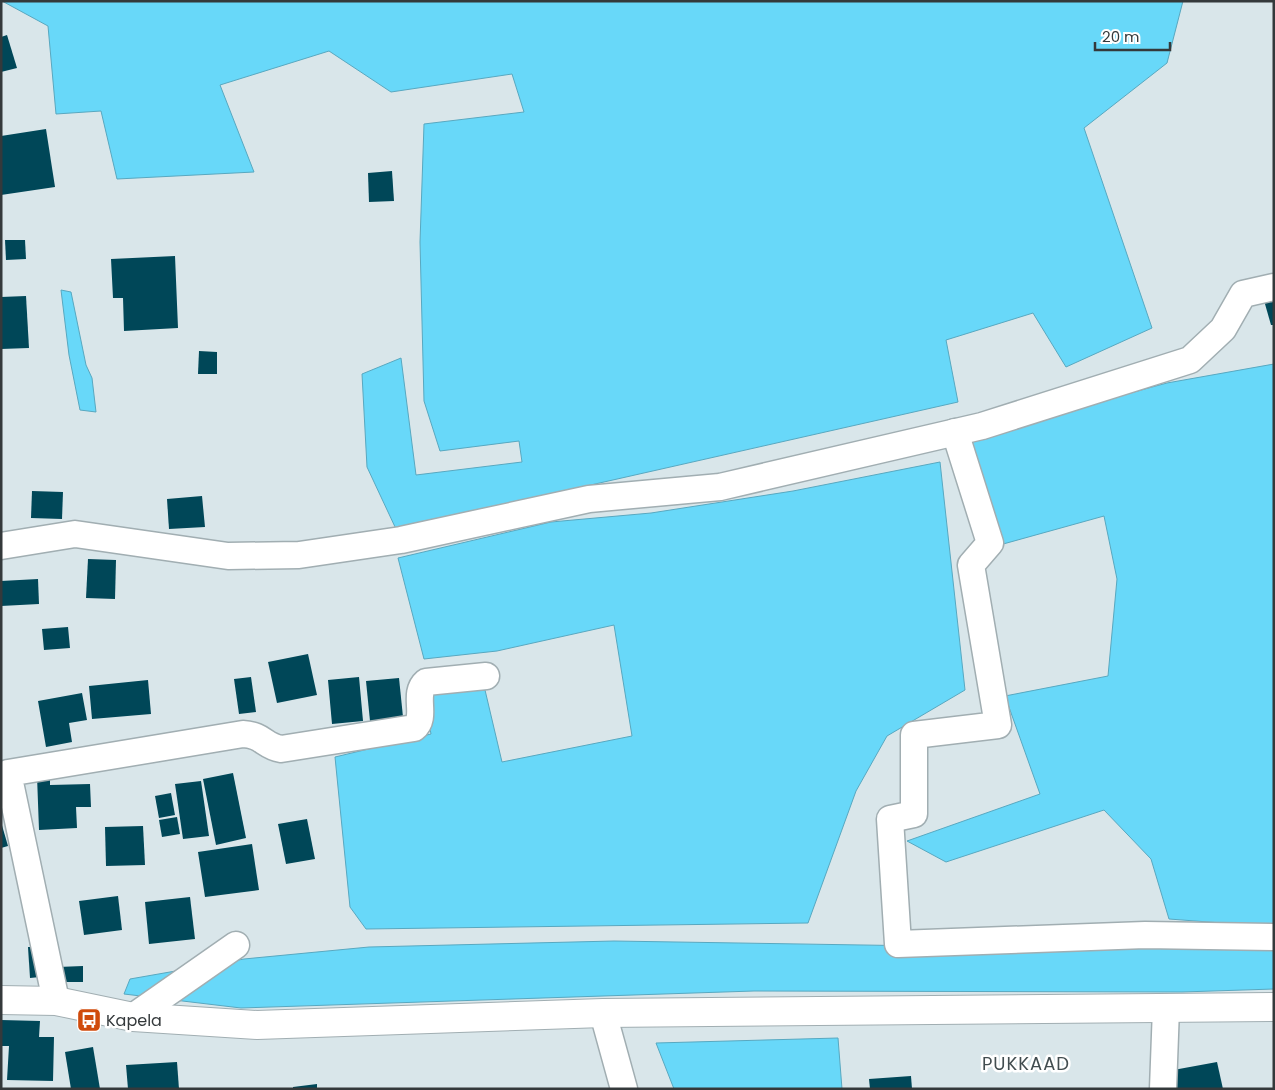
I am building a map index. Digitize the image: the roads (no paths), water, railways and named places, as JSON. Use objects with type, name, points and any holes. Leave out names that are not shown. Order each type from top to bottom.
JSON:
[{"type":"street","points":[[1,546],[75,534],[228,556],[299,555],[401,540],[589,499],[720,487],[982,426],[1190,360],[1223,329],[1243,294],[1274,287]]},
{"type":"street","points":[[955,432],[990,543],[971,565],[998,725],[914,735],[914,814],[890,819],[898,944],[1145,935],[1274,937]]},
{"type":"street","points":[[56,1001],[4,765],[242,734],[254,734],[264,739],[273,748],[281,749],[414,728],[420,720],[421,686],[426,682],[486,676]]},
{"type":"street","points":[[132,1017],[236,945]]},
{"type":"street","points":[[1,1000],[56,1001],[132,1017],[256,1025],[603,1013],[1274,1007]]},
{"type":"street","points":[[1163,1089],[1166,1008]]},
{"type":"street","points":[[603,1013],[624,1089]]},
{"type":"water","points":[[2,1],[1183,1],[1167,63],[1084,128],[1152,328],[1066,367],[1033,313],[946,340],[958,402],[396,529],[367,467],[362,374],[401,358],[416,475],[522,462],[519,441],[440,451],[424,401],[420,242],[424,124],[524,112],[512,74],[391,92],[329,51],[220,85],[254,172],[117,179],[101,111],[56,114],[48,26]]},
{"type":"water","points":[[61,290],[71,292],[86,365],[92,378],[96,412],[80,410],[69,355]]},
{"type":"water","points":[[1274,364],[1274,927],[1169,919],[1151,859],[1104,810],[946,862],[907,841],[1040,794],[1005,696],[1108,676],[1117,579],[1104,516],[996,546],[964,438],[1167,383]]},
{"type":"water","points":[[940,462],[965,690],[887,736],[856,791],[808,923],[366,929],[350,907],[335,757],[431,734],[423,692],[485,690],[502,762],[632,736],[614,625],[497,651],[424,659],[398,558],[551,522],[651,513],[793,491]]},
{"type":"water","points":[[614,941],[1050,948],[1274,946],[1274,989],[1182,992],[754,991],[241,1008],[124,994],[130,979],[244,959],[369,947]]},
{"type":"water","points":[[838,1038],[842,1089],[674,1089],[656,1043]]},
{"type":"place","name":"Kapela","points":[[89,1020]]},
{"type":"district","name":"PUKKAAD","points":[[1026,1063]]}]
